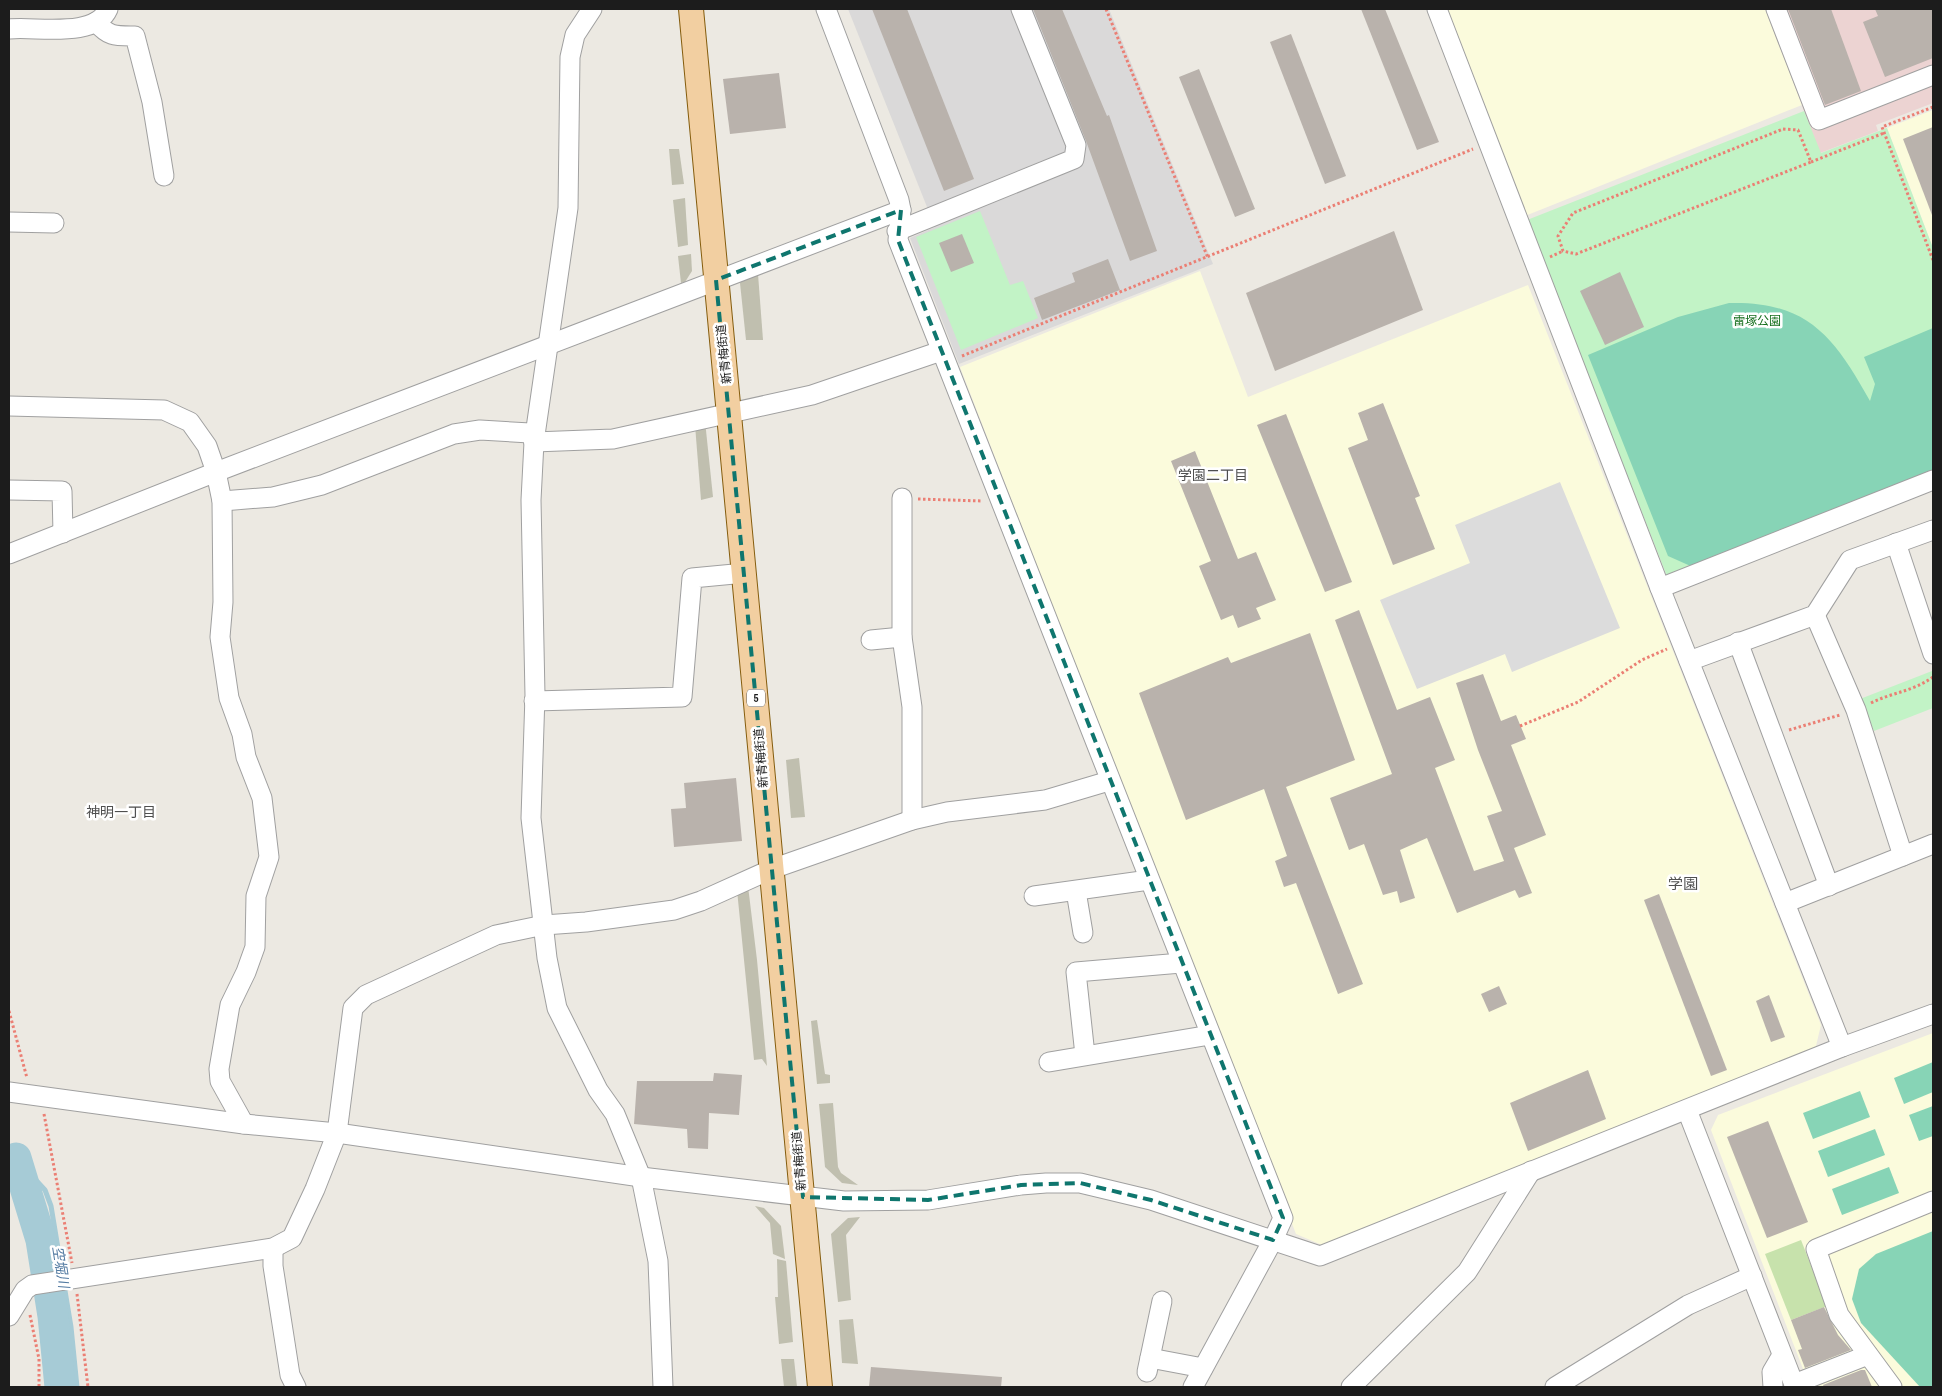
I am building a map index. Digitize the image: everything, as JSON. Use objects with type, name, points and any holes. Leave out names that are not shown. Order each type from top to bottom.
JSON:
[{"type":"main road","name":"新青梅街道","points":[[691,9],[820,1387]]},
{"type":"street","points":[[592,9],[575,35],[570,57],[568,208],[534,442],[531,500],[534,701],[531,818],[544,925],[557,1008],[598,1090],[615,1114],[641,1177],[658,1261],[663,1387]]},
{"type":"street","points":[[826,9],[899,200],[901,210],[897,231],[898,240],[999,502],[1282,1218],[1273,1240],[1193,1387]]},
{"type":"street","points":[[897,231],[1074,159],[1076,145],[1021,9]]},
{"type":"street","points":[[1437,9],[1660,588],[1842,1048]]},
{"type":"street","points":[[1776,9],[1819,120],[1933,75]]},
{"type":"street","points":[[9,29],[28,27],[78,29],[102,15],[105,33],[118,36],[135,36],[152,102],[164,176]]},
{"type":"street","points":[[9,554],[216,472],[901,210]]},
{"type":"street","points":[[9,222],[54,223]]},
{"type":"street","points":[[534,442],[613,439],[812,395],[943,357]]},
{"type":"street","points":[[9,406],[164,410],[190,422],[207,446],[216,472],[222,501],[224,602],[220,637],[229,698],[242,734],[246,757],[262,798],[269,857],[256,896],[255,947],[246,972],[230,1005],[219,1069],[220,1081],[244,1124]]},
{"type":"street","points":[[222,501],[273,497],[322,486],[454,434],[480,430],[530,433],[534,442]]},
{"type":"street","points":[[1660,588],[1933,480]]},
{"type":"street","points":[[9,490],[62,491],[63,533]]},
{"type":"street","points":[[902,498],[902,637],[912,707],[912,820]]},
{"type":"street","points":[[1689,661],[1815,615],[1850,560],[1933,530]]},
{"type":"street","points":[[1896,543],[1933,654]]},
{"type":"street","points":[[534,701],[682,697],[692,578],[744,573]]},
{"type":"street","points":[[1815,615],[1856,710],[1903,856]]},
{"type":"street","points":[[871,640],[902,637]]},
{"type":"street","points":[[1738,642],[1829,886]]},
{"type":"street","points":[[9,1316],[29,1287],[74,1277],[273,1248],[292,1238],[316,1189],[337,1133],[353,1008],[366,995],[496,935],[544,925],[586,922],[674,910],[702,901],[772,869],[912,820],[947,812],[1045,800],[1109,781]]},
{"type":"street","points":[[1785,903],[1933,844]]},
{"type":"street","points":[[1034,896],[1149,880]]},
{"type":"street","points":[[1076,891],[1083,933]]},
{"type":"street","points":[[1085,1056],[1076,972],[1181,963]]},
{"type":"street","points":[[9,1092],[244,1124],[337,1133],[641,1177],[844,1201],[928,1200],[1021,1185],[1046,1183],[1080,1184],[1151,1200],[1320,1256],[1842,1048],[1933,1014]]},
{"type":"street","points":[[1049,1062],[1210,1035]]},
{"type":"street","points":[[1687,1110],[1794,1386],[1868,1354]]},
{"type":"street","points":[[1351,1387],[1467,1272],[1531,1171]]},
{"type":"street","points":[[1892,1387],[1839,1315],[1816,1249],[1933,1201]]},
{"type":"street","points":[[273,1248],[273,1266],[289,1366],[296,1387]]},
{"type":"street","points":[[1555,1387],[1572,1382],[1688,1304],[1752,1276]]},
{"type":"street","points":[[1162,1301],[1149,1365],[1203,1368]]},
{"type":"street","points":[[1773,1387],[1772,1372],[1782,1354]]},
{"type":"path","points":[[1106,9],[1208,258]]},
{"type":"path","points":[[1933,107],[1882,127],[1933,260]]},
{"type":"path","points":[[1811,162],[1798,130],[1783,129],[1573,213],[1558,236],[1563,251],[1576,254],[1811,162],[1884,133]]},
{"type":"path","points":[[943,357],[1208,258],[1489,142]]},
{"type":"path","points":[[902,498],[999,502]]},
{"type":"path","points":[[1520,726],[1578,702],[1642,660],[1672,647]]},
{"type":"path","points":[[9,1012],[26,1074],[34,1095],[74,1277],[88,1387]]},
{"type":"path","points":[[29,1287],[39,1359],[39,1387]]},
{"type":"highlighted area","points":[[901,210],[898,240],[1283,1218],[1273,1240],[1151,1200],[1080,1183],[1021,1185],[928,1200],[803,1197],[716,280]]},
{"type":"shaded area","points":[[848,9],[1109,9],[1213,264],[959,364],[910,238],[935,227]]},
{"type":"shaded area","points":[[1445,9],[1765,9],[1802,105],[1525,216]]},
{"type":"shaded area","points":[[1765,9],[1933,9],[1933,103],[1876,125],[1878,131],[1820,153]]},
{"type":"shaded area","points":[[1933,110],[1933,248],[1887,128]]},
{"type":"shaded area","points":[[669,149],[679,149],[684,184],[672,185]]},
{"type":"shaded area","points":[[685,198],[688,245],[678,247],[673,200]]},
{"type":"shaded area","points":[[691,254],[692,271],[685,282],[681,283],[678,256]]},
{"type":"shaded area","points":[[1200,271],[1248,397],[1528,285],[1821,1025],[1815,1050],[1322,1245],[1296,1234],[960,367]]},
{"type":"shaded area","points":[[745,272],[758,274],[763,340],[746,340],[740,283]]},
{"type":"shaded area","points":[[705,421],[713,497],[701,500],[695,425]]},
{"type":"shaded area","points":[[1560,482],[1620,628],[1512,672],[1505,654],[1417,689],[1380,600],[1470,563],[1455,525]]},
{"type":"shaded area","points":[[799,758],[805,817],[791,818],[786,760]]},
{"type":"shaded area","points":[[748,886],[767,1066],[762,1059],[754,1060],[737,890]]},
{"type":"shaded area","points":[[817,1020],[825,1074],[830,1075],[830,1083],[817,1084],[811,1021]]},
{"type":"shaded area","points":[[1933,1033],[1933,1387],[1810,1387],[1711,1130],[1718,1115]]},
{"type":"shaded area","points":[[833,1103],[838,1167],[841,1173],[858,1185],[842,1183],[825,1167],[819,1104]]},
{"type":"shaded area","points":[[755,1206],[764,1208],[781,1226],[785,1259],[773,1254],[770,1223]]},
{"type":"shaded area","points":[[860,1217],[846,1235],[851,1300],[838,1302],[831,1234],[848,1218]]},
{"type":"shaded area","points":[[777,1259],[786,1261],[793,1342],[779,1344],[775,1297],[778,1297]]},
{"type":"shaded area","points":[[853,1319],[858,1364],[842,1363],[839,1320]]},
{"type":"shaded area","points":[[781,1359],[794,1359],[797,1387],[784,1387]]},
{"type":"green space","name":"雷塚公園","points":[[1804,111],[1821,153],[1887,128],[1933,248],[1933,487],[1672,589],[1527,220]]},
{"type":"green space","points":[[980,211],[1010,285],[1023,281],[1038,318],[961,350],[916,237]]},
{"type":"green space","points":[[1729,303],[1756,304],[1779,308],[1799,316],[1816,327],[1844,358],[1870,401],[1875,384],[1864,357],[1933,328],[1933,473],[1695,568],[1668,556],[1588,355],[1678,317]]},
{"type":"green space","points":[[1932,671],[1933,708],[1874,731],[1860,699]]},
{"type":"green space","points":[[1933,1062],[1933,1092],[1904,1104],[1894,1078]]},
{"type":"green space","points":[[1860,1091],[1870,1117],[1813,1139],[1803,1113]]},
{"type":"green space","points":[[1933,1106],[1933,1136],[1919,1141],[1909,1115]]},
{"type":"green space","points":[[1875,1129],[1885,1155],[1828,1177],[1818,1151]]},
{"type":"green space","points":[[1889,1167],[1899,1193],[1842,1215],[1832,1189]]},
{"type":"green space","points":[[1933,1231],[1933,1387],[1920,1387],[1861,1323],[1852,1299],[1859,1269],[1876,1254]]},
{"type":"green space","points":[[1801,1240],[1827,1306],[1791,1320],[1765,1254]]},
{"type":"building","points":[[872,9],[907,9],[974,179],[944,191]]},
{"type":"building","points":[[1033,9],[1062,9],[1107,116],[1109,115],[1157,251],[1130,261],[1086,141]]},
{"type":"building","points":[[1361,9],[1385,9],[1439,142],[1417,150]]},
{"type":"building","points":[[1788,9],[1831,9],[1861,91],[1825,105]]},
{"type":"building","points":[[1875,9],[1933,9],[1933,58],[1885,77],[1863,22],[1878,16]]},
{"type":"building","points":[[1291,34],[1346,176],[1325,184],[1270,42]]},
{"type":"building","points":[[1199,69],[1255,209],[1235,217],[1179,77]]},
{"type":"building","points":[[779,73],[786,128],[730,134],[723,79]]},
{"type":"building","points":[[1933,127],[1933,214],[1932,215],[1903,139]]},
{"type":"building","points":[[1394,231],[1423,310],[1275,371],[1246,293]]},
{"type":"building","points":[[962,234],[974,263],[951,272],[939,243]]},
{"type":"building","points":[[1108,259],[1120,290],[1042,320],[1034,298],[1075,282],[1072,273]]},
{"type":"building","points":[[1620,272],[1644,327],[1605,345],[1580,291]]},
{"type":"building","points":[[1383,403],[1420,496],[1415,498],[1435,549],[1393,565],[1348,448],[1368,440],[1358,413]]},
{"type":"building","points":[[1286,414],[1352,582],[1325,592],[1257,425]]},
{"type":"building","points":[[1195,451],[1238,559],[1256,552],[1276,600],[1256,608],[1261,619],[1238,628],[1233,615],[1221,620],[1199,566],[1211,561],[1171,461]]},
{"type":"building","points":[[1359,610],[1397,710],[1430,697],[1455,760],[1435,768],[1474,871],[1504,861],[1487,816],[1502,811],[1478,750],[1456,683],[1483,674],[1501,721],[1516,715],[1526,739],[1511,745],[1546,835],[1514,848],[1532,893],[1519,898],[1515,890],[1457,913],[1427,838],[1400,850],[1415,898],[1400,903],[1397,891],[1383,895],[1364,844],[1349,850],[1330,798],[1392,774],[1335,620]]},
{"type":"building","points":[[1310,633],[1355,760],[1286,787],[1363,984],[1338,994],[1296,883],[1284,887],[1275,861],[1287,856],[1264,789],[1186,820],[1139,693],[1228,657],[1231,663]]},
{"type":"building","points":[[736,778],[742,841],[674,847],[671,809],[686,808],[684,783]]},
{"type":"building","points":[[1659,894],[1727,1070],[1711,1076],[1644,900]]},
{"type":"building","points":[[1499,986],[1507,1004],[1489,1012],[1481,994]]},
{"type":"building","points":[[1769,995],[1785,1037],[1771,1042],[1756,1001]]},
{"type":"building","points":[[1588,1070],[1606,1119],[1528,1151],[1510,1103]]},
{"type":"building","points":[[714,1073],[742,1075],[739,1115],[709,1113],[708,1149],[688,1148],[687,1129],[634,1124],[637,1081],[713,1081]]},
{"type":"building","points":[[1768,1121],[1808,1222],[1767,1238],[1727,1137]]},
{"type":"building","points":[[1824,1307],[1838,1335],[1851,1350],[1805,1368],[1798,1350],[1802,1349],[1791,1320]]},
{"type":"building","points":[[871,1367],[1002,1377],[1001,1387],[869,1387]]},
{"type":"building","points":[[1865,1370],[1872,1387],[1824,1387],[1823,1385]]},
{"type":"waterway","name":"空堀川","points":[[9,1151],[45,1190],[51,1206],[71,1327],[77,1387]]},
{"type":"waterway","name":"空堀川","points":[[16,1158],[41,1240],[53,1316],[60,1387]]},
{"type":"district","name":"学園二丁目","points":[[1213,475]]},
{"type":"district","name":"神明一丁目","points":[[121,812]]},
{"type":"district","name":"学園","points":[[1683,883]]}]
